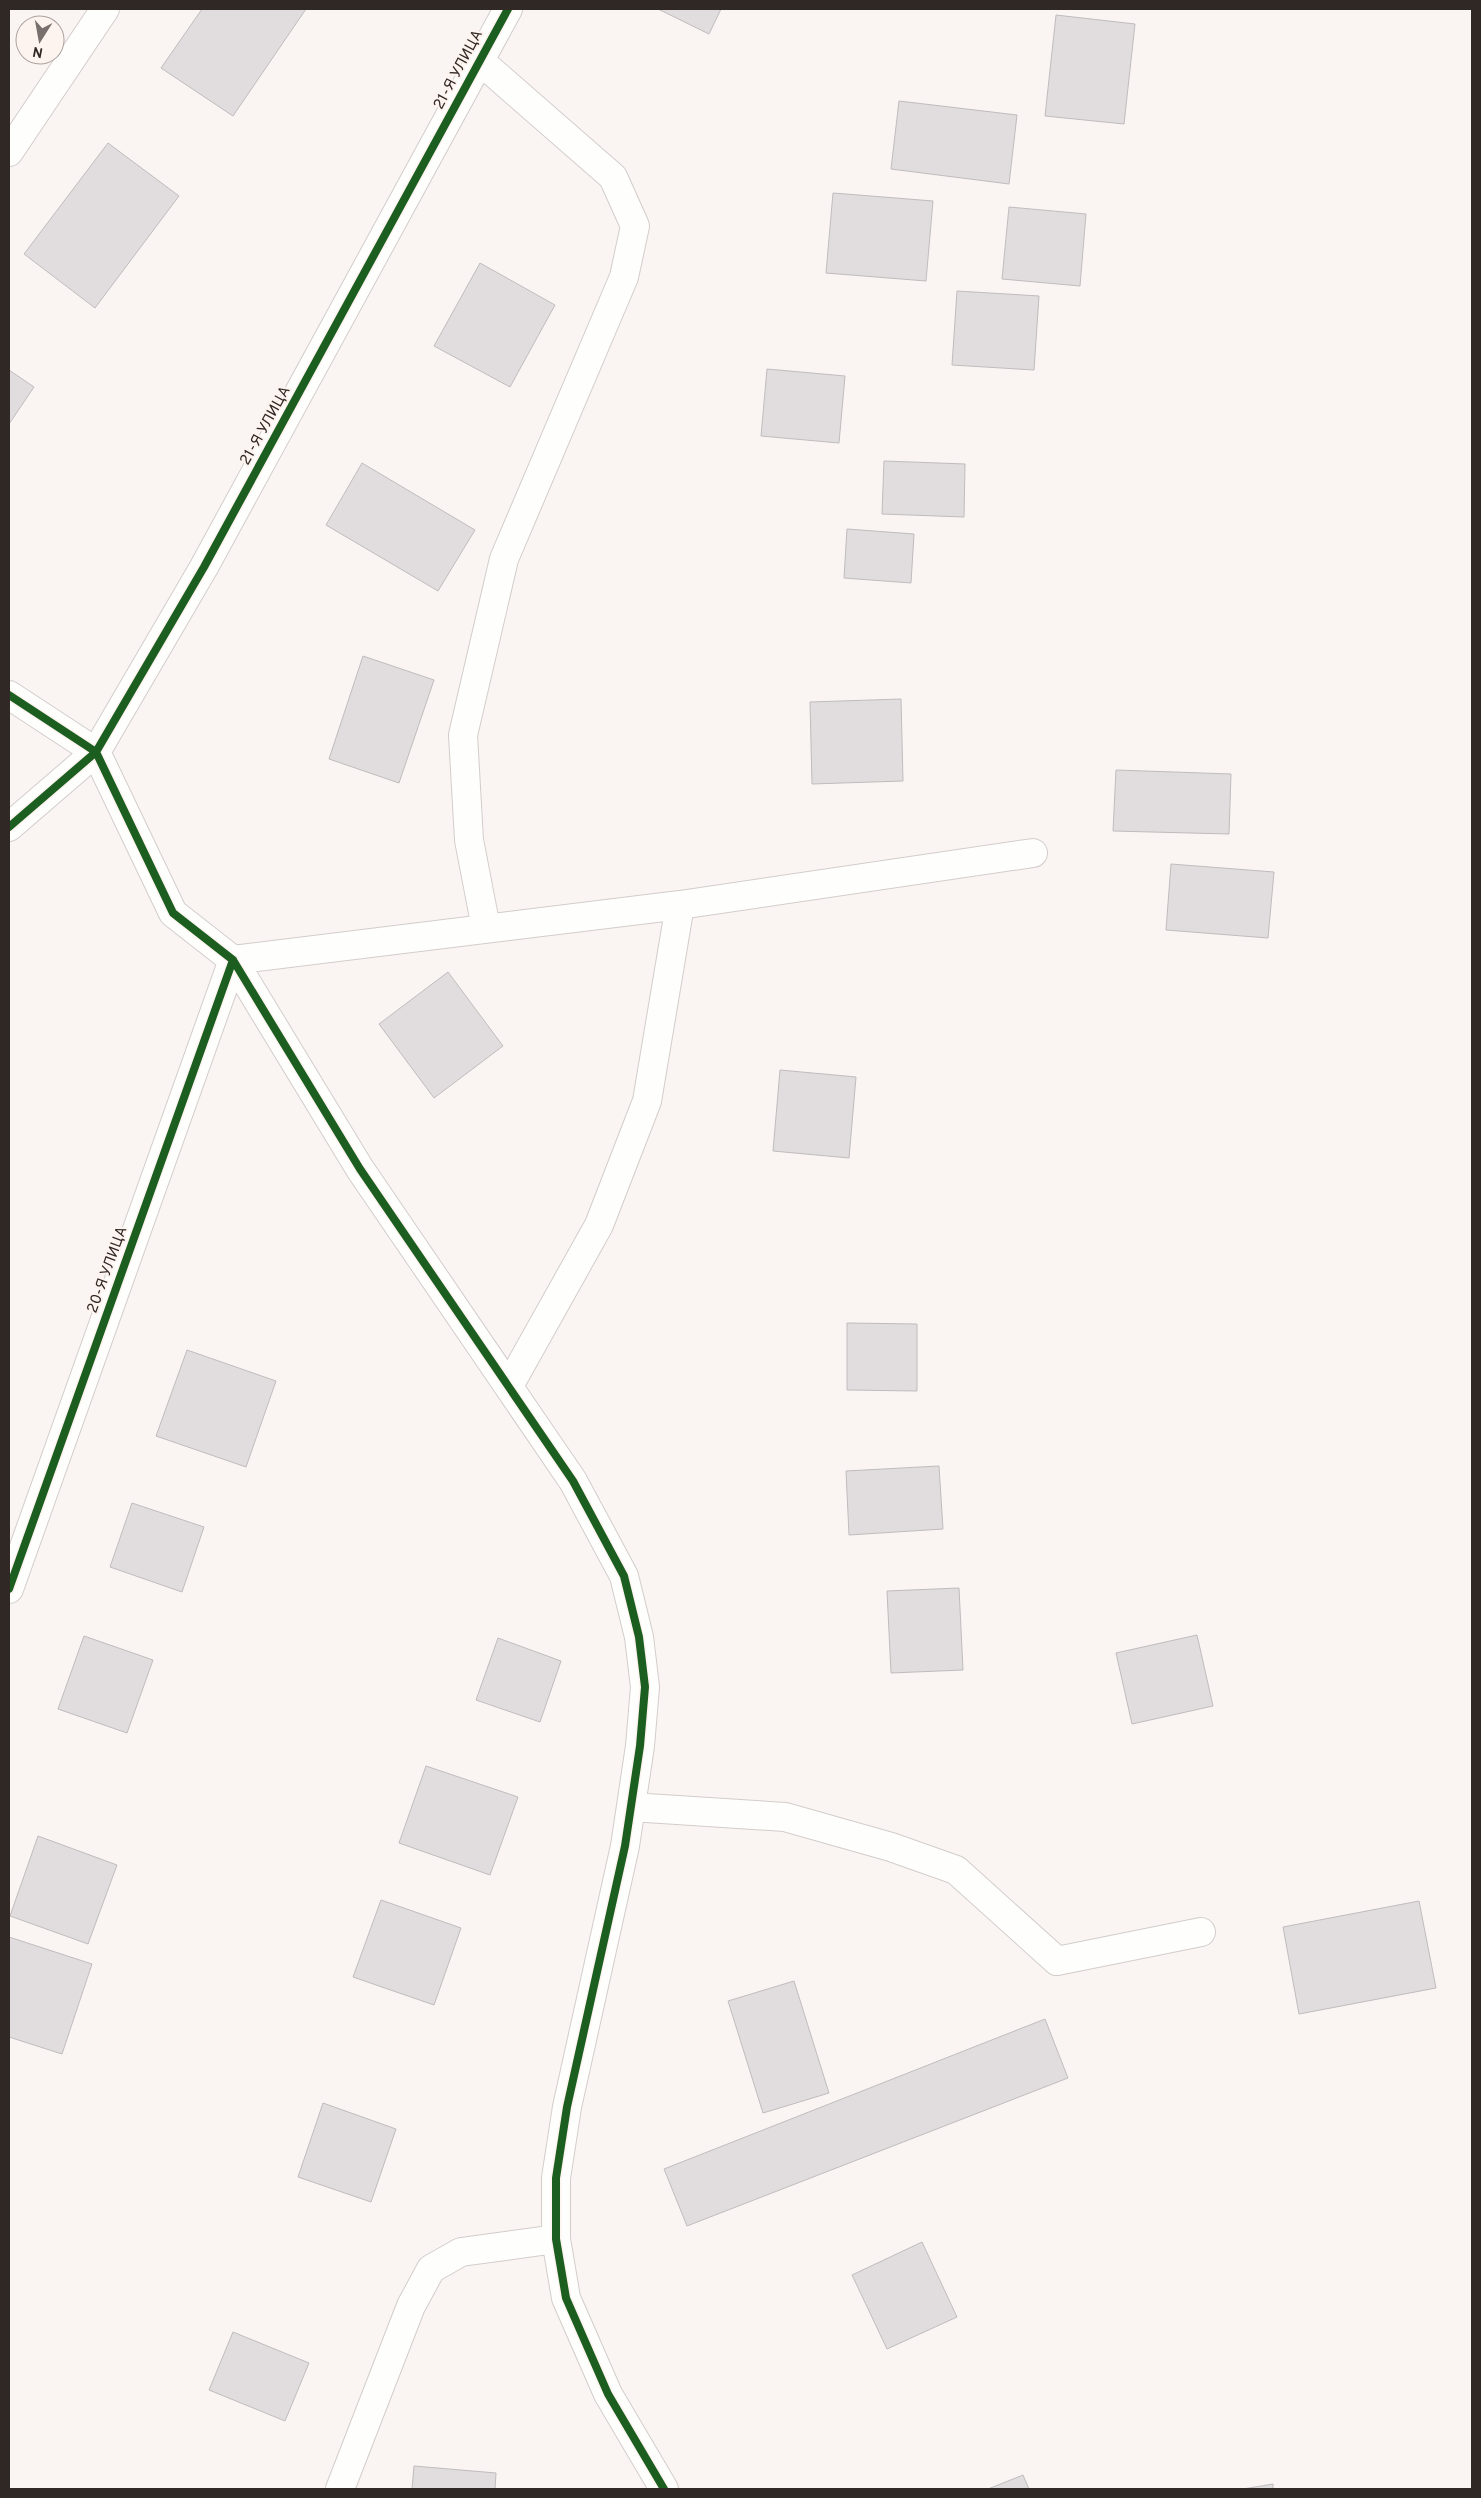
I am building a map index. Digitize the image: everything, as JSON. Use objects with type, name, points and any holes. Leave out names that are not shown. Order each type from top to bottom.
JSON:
[{"type":"street","points":[[9,152],[105,9]]},
{"type":"street","name":"21-Я УЛИЦА","points":[[9,827],[96,752],[209,559],[506,9]]},
{"type":"street","points":[[480,60],[613,177],[635,226],[624,277],[504,559],[463,734],[469,840],[486,928]]},
{"type":"street","points":[[9,695],[96,752],[172,914],[233,960],[360,1168],[573,1481],[624,1576],[639,1637],[645,1687],[640,1746],[605,1940],[568,2107],[556,2178],[556,2239],[566,2298],[608,2394],[664,2489]]},
{"type":"street","points":[[233,960],[680,906],[1033,853]]},
{"type":"street","points":[[509,1386],[599,1225],[647,1101],[680,906]]},
{"type":"street","name":"20-Я УЛИЦА","points":[[9,1589],[233,960]]},
{"type":"street","points":[[630,1807],[785,1817],[891,1847],[956,1870],[1056,1961],[1201,1932]]},
{"type":"street","points":[[340,2489],[411,2306],[431,2269],[460,2252],[556,2239]]},
{"type":"building","points":[[202,9],[306,9],[233,116],[161,68]]},
{"type":"building","points":[[658,9],[721,9],[709,34]]},
{"type":"building","points":[[1056,15],[1135,24],[1124,124],[1045,116]]},
{"type":"building","points":[[899,101],[1017,115],[1009,184],[891,169]]},
{"type":"building","points":[[108,143],[179,196],[95,308],[24,254]]},
{"type":"building","points":[[833,193],[933,201],[926,281],[826,273]]},
{"type":"building","points":[[1009,207],[1086,214],[1080,286],[1002,279]]},
{"type":"building","points":[[480,263],[555,305],[510,387],[434,346]]},
{"type":"building","points":[[957,291],[1039,296],[1034,370],[952,365]]},
{"type":"building","points":[[767,369],[845,376],[839,443],[761,436]]},
{"type":"building","points":[[9,370],[34,387],[9,424]]},
{"type":"building","points":[[884,461],[965,464],[964,517],[882,514]]},
{"type":"building","points":[[362,463],[475,530],[438,591],[326,525]]},
{"type":"building","points":[[847,529],[914,534],[911,583],[844,578]]},
{"type":"building","points":[[363,656],[434,680],[399,783],[329,759]]},
{"type":"building","points":[[901,699],[903,781],[812,784],[810,702]]},
{"type":"building","points":[[1116,770],[1231,774],[1229,834],[1113,831]]},
{"type":"building","points":[[1171,864],[1274,872],[1268,938],[1166,930]]},
{"type":"building","points":[[448,972],[503,1046],[434,1098],[379,1024]]},
{"type":"building","points":[[780,1070],[856,1077],[849,1158],[773,1151]]},
{"type":"building","points":[[847,1323],[917,1324],[917,1391],[847,1390]]},
{"type":"building","points":[[187,1350],[276,1381],[246,1467],[156,1436]]},
{"type":"building","points":[[939,1466],[943,1529],[849,1535],[846,1471]]},
{"type":"building","points":[[132,1503],[204,1527],[182,1592],[110,1567]]},
{"type":"building","points":[[959,1588],[963,1670],[891,1673],[887,1591]]},
{"type":"building","points":[[1197,1635],[1213,1706],[1132,1724],[1116,1653]]},
{"type":"building","points":[[84,1636],[153,1660],[127,1733],[58,1709]]},
{"type":"building","points":[[498,1638],[561,1661],[540,1722],[476,1700]]},
{"type":"building","points":[[426,1766],[518,1797],[490,1875],[399,1843]]},
{"type":"building","points":[[38,1836],[117,1865],[88,1944],[10,1916]]},
{"type":"building","points":[[381,1900],[461,1928],[434,2005],[353,1977]]},
{"type":"building","points":[[1419,1901],[1436,1988],[1299,2014],[1283,1927]]},
{"type":"building","points":[[9,1937],[92,1964],[62,2054],[9,2037]]},
{"type":"building","points":[[794,1981],[829,2093],[763,2113],[728,2001]]},
{"type":"building","points":[[1045,2019],[1068,2078],[687,2226],[664,2169]]},
{"type":"building","points":[[323,2103],[396,2129],[371,2202],[298,2177]]},
{"type":"building","points":[[922,2242],[957,2317],[887,2349],[852,2275]]},
{"type":"building","points":[[233,2332],[309,2363],[285,2421],[209,2390]]},
{"type":"building","points":[[414,2466],[496,2473],[495,2489],[412,2489]]},
{"type":"building","points":[[1023,2475],[1029,2489],[988,2489]]},
{"type":"building","points":[[1273,2484],[1273,2489],[1243,2489]]},
{"type":"cycle path","points":[[9,827],[96,752],[204,567],[508,9]]},
{"type":"cycle path","points":[[9,695],[96,752],[173,913],[233,960],[360,1169],[573,1481],[624,1576],[639,1637],[645,1687],[640,1746],[625,1846],[567,2107],[556,2178],[556,2239],[566,2298],[608,2394],[664,2489]]},
{"type":"cycle path","points":[[9,1589],[233,960]]}]
